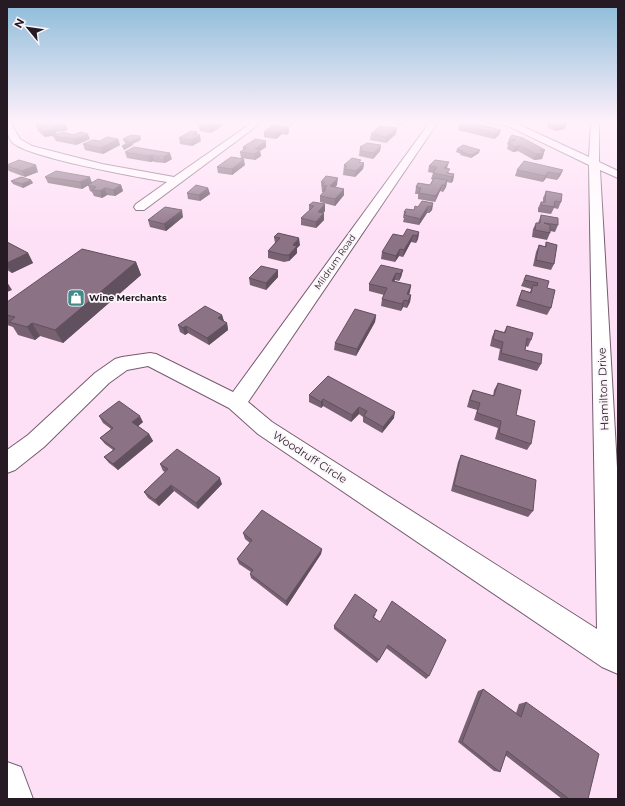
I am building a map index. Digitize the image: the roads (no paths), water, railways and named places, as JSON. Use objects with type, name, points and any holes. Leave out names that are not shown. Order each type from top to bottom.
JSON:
[{"type":"highway","points":[[7,780],[13,799]]},
{"type":"street","points":[[73,160],[102,167],[177,181]]},
{"type":"street","points":[[140,208],[206,160]]},
{"type":"street","name":"Mildrum Road","points":[[236,403],[407,160]]},
{"type":"street","points":[[585,160],[618,175]]},
{"type":"street","name":"Hamilton Drive","points":[[594,160],[616,658]]},
{"type":"street","name":"Woodruff Circle","points":[[7,463],[36,441],[102,378],[122,364],[150,359],[236,403],[265,428],[616,658]]},
{"type":"place","name":"Wine Merchants","points":[[76,298]]}]
